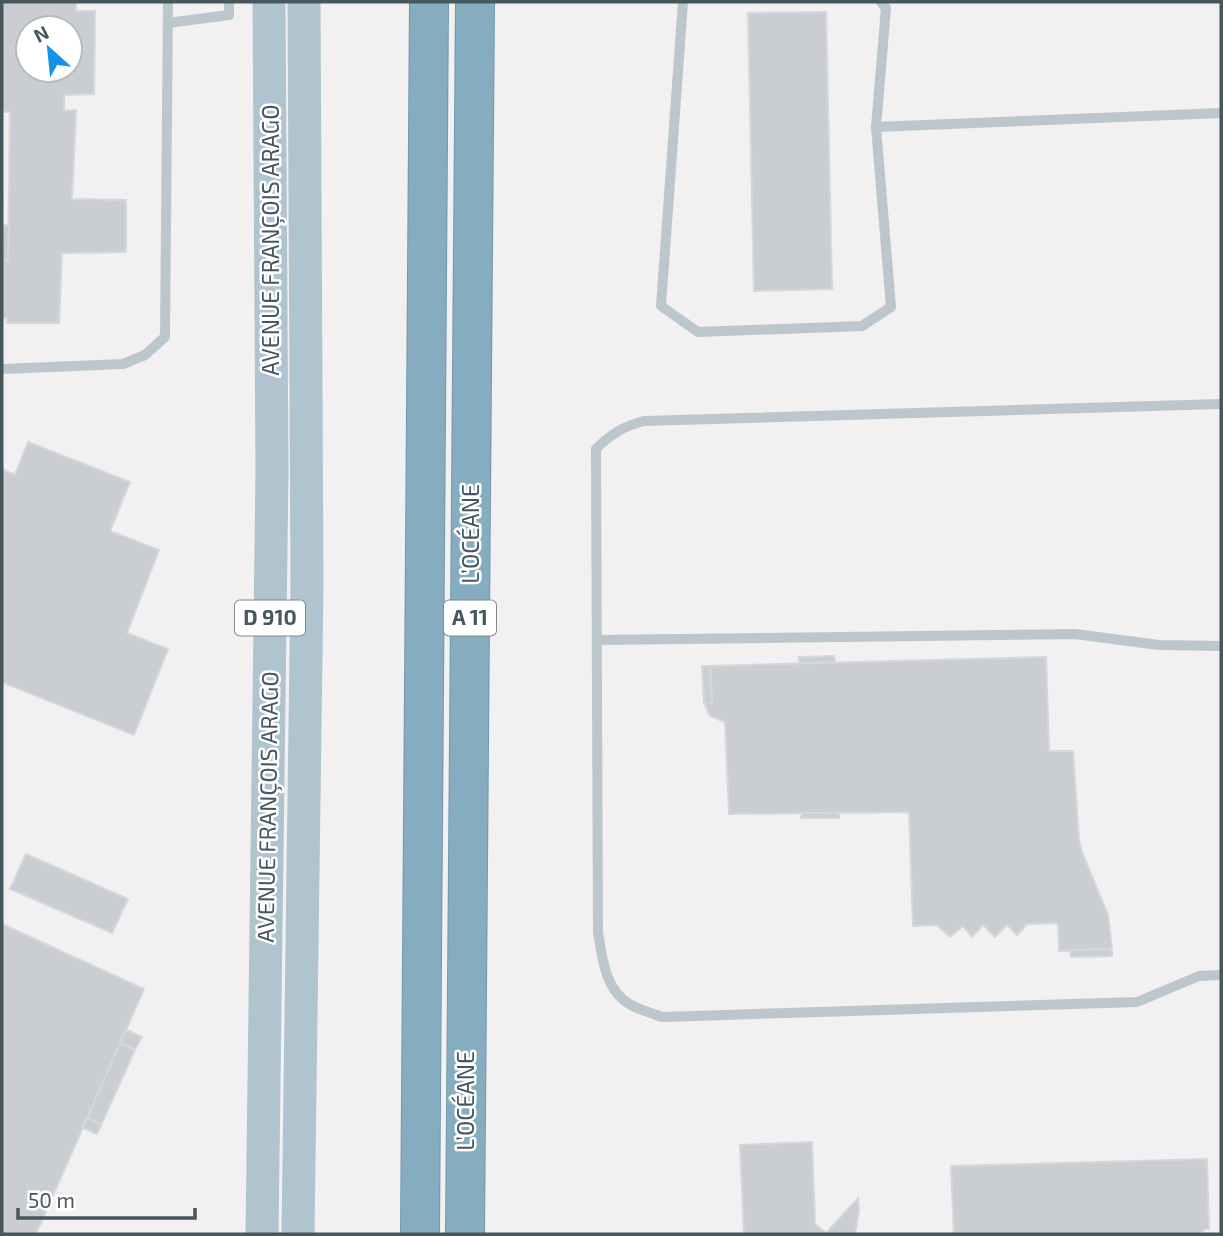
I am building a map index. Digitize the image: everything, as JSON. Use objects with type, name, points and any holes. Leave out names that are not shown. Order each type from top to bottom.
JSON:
[{"type":"highway","name":"L’OCÉANE","points":[[420,1234],[429,2]]},
{"type":"highway","name":"L’OCÉANE","points":[[465,1234],[475,2]]},
{"type":"main road","name":"AVENUE FRANÇOIS ARAGO","points":[[262,1234],[272,471],[269,2]]},
{"type":"main road","name":"AVENUE FRANÇOIS ARAGO","points":[[298,1234],[307,583],[304,2]]},
{"type":"lane","points":[[2,369],[123,364],[145,355],[165,337],[168,2]]},
{"type":"lane","points":[[168,23],[229,15],[229,2]]},
{"type":"lane","points":[[682,2],[662,306],[698,331],[862,326],[891,307],[876,127],[886,8],[881,2]]},
{"type":"lane","points":[[876,127],[1221,113]]},
{"type":"lane","points":[[1221,404],[645,421],[626,426],[610,435],[596,450],[598,932],[604,966],[614,989],[628,1004],[662,1017],[1137,1002],[1199,976],[1221,975]]},
{"type":"lane","points":[[597,640],[1075,634],[1159,645],[1221,646]]},
{"type":"building","points":[[2,2],[76,2],[76,11],[95,11],[94,94],[64,95],[64,111],[76,110],[72,199],[126,200],[126,252],[62,253],[59,323],[7,323],[7,318],[2,318],[2,260],[8,260],[10,112],[2,112]]},
{"type":"building","points":[[826,12],[832,289],[754,291],[748,13]]},
{"type":"building","points":[[2,225],[9,225],[8,260],[2,260]]},
{"type":"building","points":[[28,442],[130,482],[110,531],[159,550],[127,633],[168,649],[134,735],[2,682],[2,469],[15,475]]},
{"type":"building","points":[[834,656],[835,662],[799,663],[799,657]]},
{"type":"building","points":[[1046,657],[1049,751],[1073,751],[1079,840],[1108,915],[1112,949],[1059,951],[1058,923],[1027,924],[1017,935],[1007,925],[995,937],[983,925],[972,937],[963,926],[950,937],[937,925],[913,926],[909,812],[729,814],[725,722],[710,716],[704,703],[712,703],[710,666]]},
{"type":"building","points":[[702,666],[710,666],[712,703],[704,703]]},
{"type":"building","points":[[802,813],[839,813],[839,818],[801,818]]},
{"type":"building","points":[[26,854],[128,899],[112,933],[10,889]]},
{"type":"building","points":[[2,924],[144,989],[36,1234],[2,1234]]},
{"type":"building","points":[[1112,949],[1112,956],[1071,957],[1070,950]]},
{"type":"building","points":[[126,1030],[142,1037],[135,1050],[120,1043]]},
{"type":"building","points":[[120,1043],[135,1050],[101,1125],[87,1118]]},
{"type":"building","points":[[87,1118],[101,1125],[97,1134],[83,1128]]},
{"type":"building","points":[[812,1142],[815,1224],[826,1233],[858,1198],[855,1234],[744,1234],[740,1145]]},
{"type":"building","points":[[1207,1159],[1209,1229],[1200,1234],[954,1234],[951,1166]]}]
